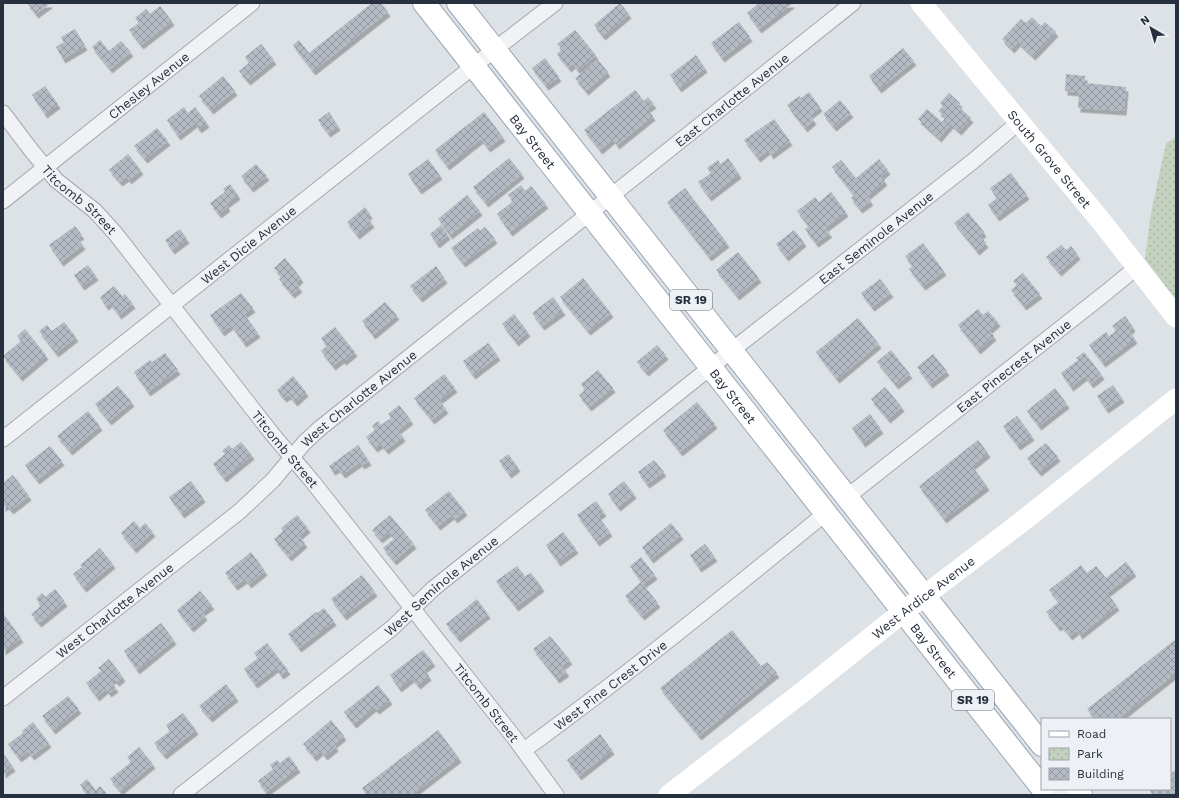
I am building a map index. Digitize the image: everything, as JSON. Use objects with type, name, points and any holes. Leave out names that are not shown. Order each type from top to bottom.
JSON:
[{"type":"main road","name":"Bay Street","points":[[424,3],[590,213],[705,372],[826,514],[1041,788]]},
{"type":"main road","name":"Bay Street","points":[[458,3],[1041,744]]},
{"type":"street","name":"Chesley Avenue","points":[[3,201],[252,3]]},
{"type":"street","name":"West Dicie Avenue","points":[[3,439],[555,3]]},
{"type":"street","name":"East Charlotte Avenue","points":[[610,197],[853,3]]},
{"type":"street","name":"South Grove Street","points":[[922,3],[1176,317]]},
{"type":"street","name":"Titcomb Street","points":[[3,113],[56,180],[95,211],[115,233],[171,306],[524,750],[556,795]]},
{"type":"street","name":"East Seminole Avenue","points":[[705,372],[966,167],[1018,122]]},
{"type":"street","name":"West Charlotte Avenue","points":[[3,698],[240,511],[274,480],[304,443],[319,429],[610,197]]},
{"type":"street","name":"East Pinecrest Avenue","points":[[847,497],[1137,267]]},
{"type":"street","name":"West Seminole Avenue","points":[[181,795],[392,628],[434,588],[705,372]]},
{"type":"street","name":"West Ardice Avenue","points":[[669,795],[804,691],[903,612],[1024,520],[1176,399]]},
{"type":"street","name":"West Pine Crest Drive","points":[[524,750],[560,724],[696,618],[826,514]]},
{"type":"green space","points":[[1176,137],[1176,301],[1145,259],[1151,213],[1166,143]]},
{"type":"building","points":[[27,3],[51,3],[36,14]]},
{"type":"building","points":[[372,3],[381,3],[388,12],[313,71],[293,45],[299,40],[309,53]]},
{"type":"building","points":[[620,3],[629,14],[603,36],[594,25]]},
{"type":"building","points":[[759,3],[793,3],[759,29],[747,13]]},
{"type":"building","points":[[160,6],[172,21],[141,45],[129,30],[139,23],[135,18],[146,9],[150,14]]},
{"type":"building","points":[[1032,17],[1041,26],[1045,22],[1056,32],[1033,56],[1018,42],[1012,49],[1002,39],[1021,19],[1026,23]]},
{"type":"building","points":[[739,22],[750,37],[722,58],[711,43]]},
{"type":"building","points":[[75,29],[85,46],[63,59],[56,47],[64,42],[61,37]]},
{"type":"building","points":[[575,30],[596,55],[578,70],[573,64],[569,68],[557,54],[562,49],[557,44]]},
{"type":"building","points":[[100,40],[109,51],[121,41],[131,52],[110,69],[92,47]]},
{"type":"building","points":[[261,44],[274,60],[248,81],[239,71],[249,63],[245,57]]},
{"type":"building","points":[[903,48],[914,61],[879,89],[869,76]]},
{"type":"building","points":[[696,55],[705,68],[679,88],[670,75]]},
{"type":"building","points":[[545,58],[559,77],[546,86],[532,68]]},
{"type":"building","points":[[598,60],[608,72],[586,91],[575,78]]},
{"type":"building","points":[[1066,74],[1085,76],[1085,83],[1126,87],[1124,111],[1078,108],[1079,92],[1065,91]]},
{"type":"building","points":[[223,76],[235,91],[211,110],[199,96]]},
{"type":"building","points":[[45,86],[58,104],[45,114],[32,95]]},
{"type":"building","points":[[635,90],[644,101],[648,97],[654,104],[647,109],[653,116],[617,145],[613,139],[600,150],[584,130]]},
{"type":"building","points":[[809,92],[820,107],[810,115],[814,120],[805,128],[787,105],[799,96],[801,98]]},
{"type":"building","points":[[949,93],[960,103],[958,106],[971,118],[959,131],[951,124],[939,138],[918,119],[927,109],[942,122],[946,117],[938,111],[943,106],[940,103]]},
{"type":"building","points":[[840,100],[851,113],[834,127],[823,114]]},
{"type":"building","points":[[184,107],[188,113],[195,107],[207,123],[199,129],[195,123],[178,136],[167,120]]},
{"type":"building","points":[[329,112],[338,126],[328,133],[318,120]]},
{"type":"building","points":[[484,112],[503,137],[488,148],[481,139],[447,166],[435,150]]},
{"type":"building","points":[[774,119],[790,141],[771,155],[768,150],[758,158],[744,140]]},
{"type":"building","points":[[157,128],[168,141],[145,159],[134,146]]},
{"type":"building","points":[[128,154],[141,170],[129,180],[127,177],[120,182],[109,170]]},
{"type":"building","points":[[509,158],[522,174],[486,203],[473,187]]},
{"type":"building","points":[[728,158],[739,174],[709,197],[698,182],[711,173],[707,168],[718,160],[721,164]]},
{"type":"building","points":[[428,159],[440,175],[419,190],[408,174]]},
{"type":"building","points":[[879,159],[888,170],[881,176],[885,181],[867,196],[871,201],[860,209],[851,198],[854,195],[832,167],[841,160],[856,178]]},
{"type":"building","points":[[256,164],[267,176],[251,188],[241,176]]},
{"type":"building","points":[[1011,173],[1027,195],[997,217],[988,205],[997,198],[990,188]]},
{"type":"building","points":[[230,184],[238,195],[226,204],[228,207],[219,214],[210,203],[225,192],[223,189]]},
{"type":"building","points":[[521,185],[525,191],[531,186],[546,204],[510,232],[497,214],[513,201],[508,195]]},
{"type":"building","points":[[685,188],[727,243],[709,257],[667,202]]},
{"type":"building","points":[[831,192],[846,212],[825,228],[830,233],[816,243],[805,229],[809,226],[797,211],[815,197],[819,202]]},
{"type":"building","points":[[467,195],[480,211],[450,235],[438,219]]},
{"type":"building","points":[[365,207],[370,214],[367,217],[372,223],[357,235],[347,222]]},
{"type":"building","points":[[968,212],[984,232],[980,236],[986,243],[977,251],[954,223]]},
{"type":"building","points":[[441,225],[448,235],[437,244],[430,234]]},
{"type":"building","points":[[75,226],[82,235],[77,238],[83,245],[61,262],[49,245]]},
{"type":"building","points":[[485,227],[495,239],[463,263],[451,248],[478,228],[480,231]]},
{"type":"building","points":[[180,229],[187,239],[172,250],[165,240]]},
{"type":"building","points":[[794,230],[804,242],[786,257],[776,244]]},
{"type":"building","points":[[923,243],[944,271],[923,286],[909,269],[913,266],[905,256]]},
{"type":"building","points":[[1061,245],[1066,250],[1071,246],[1078,255],[1059,272],[1046,257]]},
{"type":"building","points":[[738,252],[759,278],[737,296],[716,270]]},
{"type":"building","points":[[285,258],[301,278],[296,283],[300,288],[292,294],[279,279],[282,277],[274,268]]},
{"type":"building","points":[[88,265],[96,276],[82,286],[74,275]]},
{"type":"building","points":[[436,266],[445,279],[420,298],[410,286]]},
{"type":"building","points":[[1023,273],[1040,294],[1024,306],[1011,290],[1017,285],[1013,281]]},
{"type":"building","points":[[583,278],[611,313],[588,331],[560,297]]},
{"type":"building","points":[[880,279],[891,293],[872,307],[861,293]]},
{"type":"building","points":[[114,286],[122,296],[125,294],[133,304],[119,315],[110,303],[106,306],[100,297]]},
{"type":"building","points":[[241,293],[253,308],[244,314],[258,333],[244,343],[231,325],[222,332],[210,315]]},
{"type":"building","points":[[553,297],[563,311],[542,326],[532,313]]},
{"type":"building","points":[[385,302],[397,315],[373,335],[362,321]]},
{"type":"building","points":[[978,309],[983,315],[988,311],[998,322],[989,330],[994,336],[978,350],[958,325]]},
{"type":"building","points":[[514,314],[528,332],[516,342],[502,324]]},
{"type":"building","points":[[1125,316],[1133,327],[1129,331],[1135,339],[1103,363],[1089,345],[1106,332],[1109,336],[1116,331],[1112,326]]},
{"type":"building","points":[[858,318],[879,344],[837,379],[816,352]]},
{"type":"building","points":[[64,322],[76,337],[56,353],[39,331],[47,325],[52,331]]},
{"type":"building","points":[[335,327],[355,352],[344,361],[342,359],[333,366],[321,351],[327,346],[321,338]]},
{"type":"building","points":[[25,329],[46,355],[20,377],[3,356],[21,341],[17,336]]},
{"type":"building","points":[[488,343],[498,356],[473,375],[463,361]]},
{"type":"building","points":[[657,345],[666,355],[646,372],[637,362]]},
{"type":"building","points":[[891,350],[910,374],[896,385],[877,362]]},
{"type":"building","points":[[1084,352],[1102,375],[1091,384],[1085,376],[1071,387],[1061,373],[1078,360],[1076,358]]},
{"type":"building","points":[[165,353],[178,370],[148,392],[134,372],[150,360],[152,362]]},
{"type":"building","points":[[933,354],[947,371],[930,384],[917,367]]},
{"type":"building","points":[[598,370],[613,388],[589,407],[579,395],[585,390],[581,384]]},
{"type":"building","points":[[444,374],[455,388],[439,400],[446,409],[432,420],[414,398]]},
{"type":"building","points":[[293,376],[306,392],[295,402],[289,395],[284,398],[277,390]]},
{"type":"building","points":[[1113,385],[1122,398],[1106,409],[1097,396]]},
{"type":"building","points":[[118,386],[132,402],[109,421],[95,404]]},
{"type":"building","points":[[885,387],[902,407],[888,419],[871,399]]},
{"type":"building","points":[[1055,388],[1067,404],[1039,426],[1027,411]]},
{"type":"building","points":[[697,402],[715,424],[680,452],[663,430]]},
{"type":"building","points":[[399,405],[411,420],[398,430],[403,437],[386,450],[381,444],[375,448],[366,437],[375,430],[372,426],[378,421],[381,425],[391,418],[388,414]]},
{"type":"building","points":[[88,411],[100,426],[70,451],[57,436]]},
{"type":"building","points":[[870,414],[881,429],[863,443],[852,428]]},
{"type":"building","points":[[1017,416],[1032,436],[1018,446],[1003,426]]},
{"type":"building","points":[[978,440],[988,453],[972,466],[987,486],[944,519],[919,486]]},
{"type":"building","points":[[241,442],[252,455],[224,478],[213,464],[225,454],[222,451],[229,445],[232,449]]},
{"type":"building","points":[[1046,443],[1058,457],[1039,472],[1027,458]]},
{"type":"building","points":[[358,445],[369,461],[362,465],[360,462],[343,474],[338,468],[333,471],[329,466]]},
{"type":"building","points":[[50,446],[62,461],[37,480],[25,465]]},
{"type":"building","points":[[508,454],[518,467],[509,474],[499,461]]},
{"type":"building","points":[[654,460],[664,472],[647,484],[638,472]]},
{"type":"building","points":[[13,475],[29,496],[11,510],[7,505],[3,507],[3,483]]},
{"type":"building","points":[[191,481],[203,498],[182,514],[169,497]]},
{"type":"building","points":[[624,481],[634,494],[618,507],[608,494]]},
{"type":"building","points":[[449,491],[465,511],[455,519],[452,515],[438,526],[425,510]]},
{"type":"building","points":[[596,501],[604,512],[598,516],[610,532],[597,542],[577,515]]},
{"type":"building","points":[[297,515],[308,528],[299,536],[305,543],[289,557],[274,539],[283,531],[281,528]]},
{"type":"building","points":[[390,515],[414,544],[394,561],[383,548],[395,538],[389,532],[380,539],[372,530]]},
{"type":"building","points":[[134,521],[140,528],[145,523],[153,532],[134,549],[121,533]]},
{"type":"building","points":[[671,523],[681,535],[651,559],[642,547]]},
{"type":"building","points":[[563,532],[576,549],[558,562],[546,545]]},
{"type":"building","points":[[705,544],[715,557],[699,568],[690,555]]},
{"type":"building","points":[[100,548],[113,564],[84,588],[73,574],[82,567],[80,565]]},
{"type":"building","points":[[251,552],[265,571],[249,584],[245,579],[235,586],[225,573]]},
{"type":"building","points":[[641,557],[655,575],[643,584],[630,566]]},
{"type":"building","points":[[1126,562],[1134,572],[1107,593],[1117,606],[1080,635],[1077,630],[1070,636],[1061,625],[1058,627],[1046,612],[1059,602],[1049,590],[1081,565],[1087,573],[1096,566],[1106,578]]},
{"type":"building","points":[[517,566],[525,576],[531,573],[542,587],[516,607],[496,581]]},
{"type":"building","points":[[362,575],[375,592],[344,616],[331,599]]},
{"type":"building","points":[[641,582],[658,603],[642,616],[625,596]]},
{"type":"building","points":[[55,589],[65,602],[39,623],[31,614],[42,605],[36,599],[42,593],[45,597]]},
{"type":"building","points":[[200,591],[212,605],[202,612],[205,616],[191,628],[177,610]]},
{"type":"building","points":[[477,599],[488,614],[458,638],[446,624]]},
{"type":"building","points":[[324,608],[334,621],[299,648],[288,634],[316,612],[317,613]]},
{"type":"building","points":[[3,613],[21,638],[3,651]]},
{"type":"building","points":[[161,623],[174,640],[137,670],[124,651]]},
{"type":"building","points":[[732,630],[761,666],[767,662],[777,673],[699,736],[660,688]]},
{"type":"building","points":[[550,636],[570,660],[562,666],[567,672],[557,679],[533,649]]},
{"type":"building","points":[[1176,639],[1176,673],[1119,718],[1094,718],[1087,709]]},
{"type":"building","points":[[267,643],[288,670],[281,675],[276,668],[255,684],[244,669],[258,658],[254,653]]},
{"type":"building","points":[[423,650],[433,662],[424,669],[429,676],[418,685],[412,678],[399,688],[390,675]]},
{"type":"building","points":[[109,659],[123,677],[117,682],[114,679],[111,681],[116,688],[109,693],[106,689],[97,697],[86,683],[101,671],[98,668]]},
{"type":"building","points":[[226,684],[236,697],[210,718],[199,706]]},
{"type":"building","points":[[378,685],[390,700],[377,710],[374,707],[354,724],[344,712]]},
{"type":"building","points":[[68,696],[79,709],[53,730],[42,716]]},
{"type":"building","points":[[183,713],[196,730],[164,755],[154,743],[170,731],[166,725]]},
{"type":"building","points":[[331,720],[344,736],[334,744],[336,747],[325,756],[321,751],[314,757],[303,744]]},
{"type":"building","points":[[33,722],[49,743],[32,756],[28,751],[19,758],[8,744],[23,733],[22,731]]},
{"type":"building","points":[[438,730],[459,758],[411,795],[365,795],[366,794],[362,788]]},
{"type":"building","points":[[600,734],[612,750],[579,776],[567,760]]},
{"type":"building","points":[[139,747],[153,764],[120,791],[110,779],[131,762],[127,757]]},
{"type":"building","points":[[3,753],[13,767],[3,774]]},
{"type":"building","points":[[289,756],[298,768],[266,792],[258,781],[273,769],[270,765],[277,760],[280,763]]},
{"type":"building","points":[[1175,770],[1176,795],[1153,795],[1150,791],[1151,790],[1171,790],[1171,773]]},
{"type":"building","points":[[87,779],[96,790],[100,786],[108,795],[88,795],[80,785]]}]
